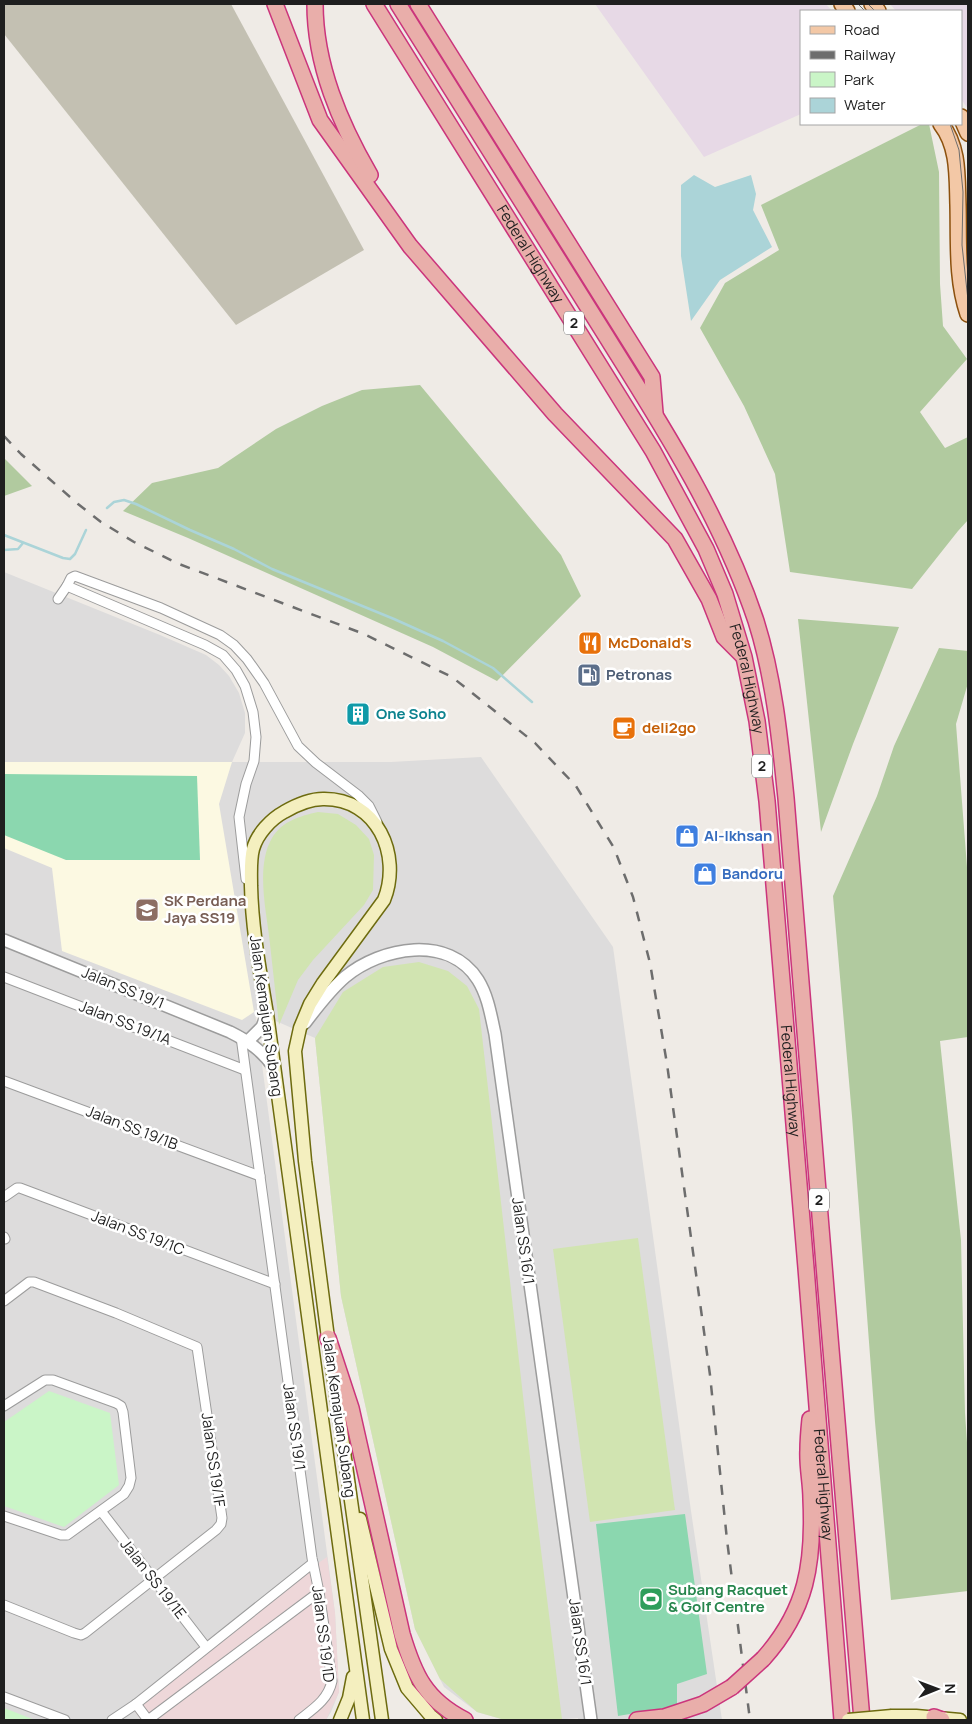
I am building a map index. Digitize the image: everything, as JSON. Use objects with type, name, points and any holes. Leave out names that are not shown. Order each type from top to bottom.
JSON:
[{"type":"highway","points":[[274,4],[320,120],[410,246],[555,414],[675,539],[709,598],[724,637],[744,657]]},
{"type":"highway","points":[[315,4],[318,44],[335,102],[351,142],[410,246]]},
{"type":"highway","name":"Federal Highway","points":[[374,4],[658,459],[706,549],[725,594],[744,657],[757,721],[767,801],[842,1720]]},
{"type":"highway","name":"Federal Highway","points":[[398,4],[655,415],[695,485],[721,536],[756,622],[769,675],[785,789],[842,1499],[862,1720]]},
{"type":"highway","points":[[418,4],[652,377],[655,415]]},
{"type":"highway","points":[[328,1338],[350,1408],[402,1634],[411,1663],[420,1682],[428,1693],[449,1711],[465,1720]]},
{"type":"highway","points":[[637,1720],[664,1717],[703,1704],[732,1687],[763,1659],[779,1641],[790,1623],[799,1605],[808,1575],[812,1541],[812,1499],[808,1452],[814,1373]]},
{"type":"main road","points":[[962,119],[968,133]]},
{"type":"main road","points":[[942,125],[951,141],[957,162],[960,277],[962,297],[968,314]]},
{"type":"main road","name":"Jalan Kemajuan Subang","points":[[363,1720],[267,1014],[252,919],[251,870],[254,848],[259,837],[267,826],[280,814],[295,806],[313,800],[333,800],[356,807],[373,821],[381,833],[390,859],[390,874],[386,894],[310,1004],[300,1028],[295,1051],[304,1161],[340,1434],[382,1720]]},
{"type":"main road","points":[[340,1434],[390,1649],[407,1688],[436,1720]]},
{"type":"main road","points":[[340,1720],[349,1698],[355,1662]]},
{"type":"main road","points":[[848,1720],[892,1716],[960,1720]]},
{"type":"street","points":[[268,4],[315,120],[327,140],[340,147]]},
{"type":"street","points":[[58,599],[71,578],[79,576],[161,608],[220,635],[234,645],[247,659],[264,683],[298,746],[369,806],[378,822],[381,833]]},
{"type":"street","points":[[67,586],[189,638],[223,655],[236,670],[246,686],[253,712],[256,737],[254,761],[246,784],[239,817],[252,919]]},
{"type":"street","points":[[155,623],[161,608]]},
{"type":"street","name":"Jalan SS 19/1","points":[[4,940],[244,1039],[269,1059],[274,1068]]},
{"type":"street","name":"Jalan SS 16/1","points":[[300,1028],[346,977],[362,965],[382,956],[399,952],[433,950],[448,955],[464,964],[477,979],[488,1001],[495,1034],[592,1720]]},
{"type":"street","name":"Jalan SS 19/1A","points":[[4,976],[245,1070]]},
{"type":"street","points":[[244,1039],[262,1027],[267,1014]]},
{"type":"street","name":"Jalan SS 19/1","points":[[244,1039],[245,1070],[313,1563]]},
{"type":"street","name":"Jalan SS 19/1B","points":[[4,1081],[260,1176]]},
{"type":"street","name":"Jalan SS 19/1C","points":[[4,1196],[20,1188],[275,1284]]},
{"type":"street","name":"Jalan SS 19/1F","points":[[4,1301],[29,1282],[34,1282],[116,1313],[197,1347],[222,1518],[221,1524],[216,1530],[85,1633],[81,1634],[4,1605]]},
{"type":"street","points":[[4,1516],[61,1535],[67,1535],[124,1494],[131,1478],[121,1406],[53,1380],[45,1380],[6,1401]]},
{"type":"street","name":"Jalan SS 19/1E","points":[[101,1511],[206,1647]]},
{"type":"street","points":[[112,1720],[136,1704],[313,1563]]},
{"type":"street","name":"Jalan SS 19/1D","points":[[299,1720],[326,1699],[332,1681],[313,1563]]},
{"type":"street","points":[[136,1704],[148,1720],[319,1592]]},
{"type":"street","points":[[4,1697],[66,1720]]},
{"type":"shaded area","points":[[4,4],[231,4],[364,250],[236,325],[4,34]]},
{"type":"shaded area","points":[[595,4],[826,4],[831,10],[800,10],[800,114],[704,157]]},
{"type":"shaded area","points":[[890,4],[968,4],[968,109],[962,100],[962,10],[895,10]]},
{"type":"shaded area","points":[[4,572],[160,635],[206,655],[219,665],[229,676],[239,693],[245,713],[245,733],[232,762],[391,762],[481,757],[613,947],[691,1511],[722,1720],[578,1720],[578,1718],[505,1720],[477,1712],[444,1687],[415,1629],[341,1296],[315,1038],[255,1012],[335,1613],[339,1692],[326,1720],[4,1720]]},
{"type":"shaded area","name":"SK Perdana Jaya SS19","points":[[4,762],[232,762],[219,804],[254,1012],[242,1020],[62,951],[52,868],[4,848]]},
{"type":"shaded area","points":[[327,1557],[335,1613],[339,1692],[326,1720],[141,1720],[129,1704],[206,1641]]},
{"type":"green space","points":[[920,125],[929,125],[939,172],[940,284],[943,326],[967,359],[920,412],[945,448],[968,437],[968,520],[912,589],[790,572],[775,474],[744,406],[700,328],[725,283],[779,250],[761,205]]},
{"type":"green space","points":[[420,385],[561,555],[581,596],[497,681],[433,647],[123,511],[152,483],[218,468],[276,429],[322,406],[362,390]]},
{"type":"green space","points":[[4,458],[32,486],[4,496]]},
{"type":"green space","points":[[798,619],[899,627],[821,832]]},
{"type":"green space","points":[[939,648],[968,651],[968,683],[956,724],[968,880],[968,1037],[940,1041],[961,1240],[965,1413],[968,1457],[968,1591],[891,1600],[833,896],[877,796],[894,746]]},
{"type":"green space","points":[[4,774],[197,776],[200,860],[66,860],[4,835]]},
{"type":"green space","points":[[318,812],[338,814],[356,825],[369,839],[374,855],[373,890],[364,905],[313,960],[298,980],[279,1025],[264,890],[264,862],[272,838],[281,827],[298,818]]},
{"type":"green space","points":[[419,962],[448,971],[467,986],[479,1009],[536,1510],[562,1719],[505,1720],[477,1712],[440,1679],[415,1629],[341,1296],[315,1038],[343,992],[383,967]]},
{"type":"green space","points":[[638,1238],[675,1510],[590,1522],[553,1249]]},
{"type":"green space","points":[[49,1391],[110,1413],[119,1485],[64,1527],[4,1506],[4,1422]]},
{"type":"green space","name":"Subang Racquet & Golf Centre","points":[[685,1514],[707,1674],[677,1684],[677,1706],[618,1716],[596,1524]]},
{"type":"green space","points":[[4,1708],[35,1720],[4,1720]]},
{"type":"water","points":[[694,175],[715,187],[751,175],[756,194],[753,210],[772,247],[720,280],[691,321],[681,256],[681,185]]},
{"type":"waterway","points":[[107,508],[114,502],[124,500],[136,504],[234,549],[272,569],[443,641],[493,668],[532,702]]},
{"type":"waterway","points":[[4,535],[70,559],[75,554],[86,530]]},
{"type":"waterway","points":[[4,550],[18,549],[23,543]]},
{"type":"tram line","points":[[858,4],[864,10]]},
{"type":"tram line","points":[[868,4],[874,10]]},
{"type":"tram line","points":[[950,125],[959,150],[963,192],[962,245],[968,300]]},
{"type":"railway","points":[[4,436],[21,454],[78,504],[101,522],[134,542],[179,564],[364,634],[452,677],[535,743],[576,786],[614,848],[633,897],[650,963],[667,1064],[710,1375],[727,1540],[750,1720]]},
{"type":"place","name":"McDonald's","points":[[590,643]]},
{"type":"place","name":"Petronas","points":[[589,675]]},
{"type":"place","name":"One Soho","points":[[358,714]]},
{"type":"place","name":"deli2go","points":[[624,728]]},
{"type":"place","name":"Al-Ikhsan","points":[[687,836]]},
{"type":"place","name":"Bandoru","points":[[705,874]]},
{"type":"place","name":"SK Perdana Jaya SS19","points":[[147,910]]},
{"type":"place","name":"Subang Racquet & Golf Centre","points":[[651,1599]]}]
